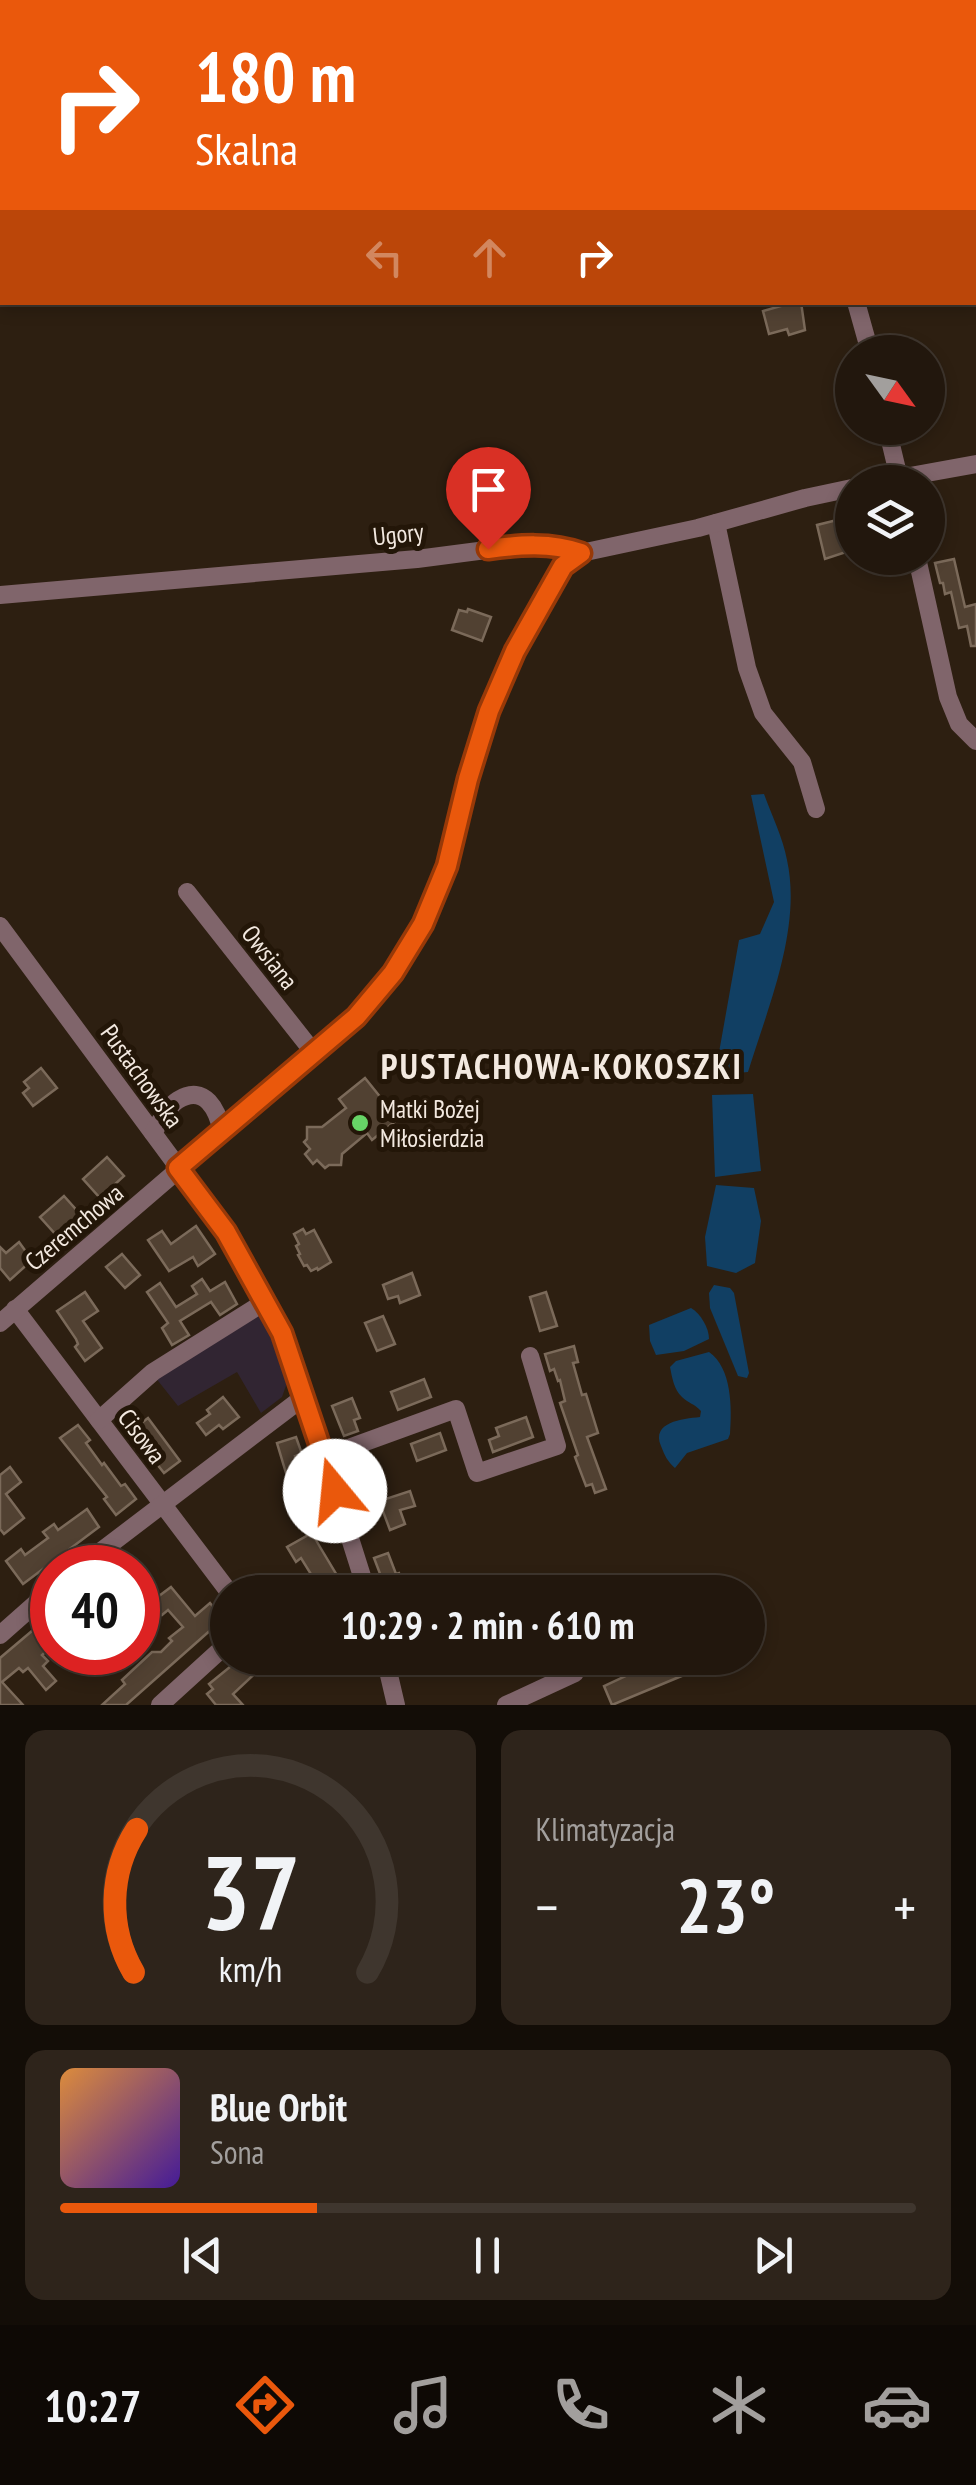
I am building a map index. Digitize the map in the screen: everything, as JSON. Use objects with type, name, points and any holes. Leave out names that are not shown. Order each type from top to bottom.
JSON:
[{"type":"street","points":[[857,305],[865,335]]},
{"type":"street","points":[[945,470],[976,464]]},
{"type":"street","name":"Ugory","points":[[0,595],[416,559],[516,546],[562,546],[581,553],[835,492]]},
{"type":"street","points":[[716,523],[746,668],[764,713],[802,762],[816,809]]},
{"type":"street","points":[[178,1168],[356,1017],[393,973],[423,924],[447,866],[489,711],[515,651],[563,566],[581,553]]},
{"type":"street","points":[[921,575],[948,697],[959,724],[976,742]]},
{"type":"street","name":"Owsiana","points":[[187,892],[314,1054]]},
{"type":"street","name":"Pustachowska","points":[[0,926],[8,952],[153,1133],[226,1232],[266,1301],[305,1396],[362,1575]]},
{"type":"street","points":[[153,1133],[176,1101],[188,1096],[203,1097],[212,1103],[222,1132]]},
{"type":"street","name":"Czeremchowa","points":[[4,1318],[178,1168]]},
{"type":"street","points":[[99,1420],[154,1372],[266,1301]]},
{"type":"street","name":"Cisowa","points":[[4,1318],[99,1420],[216,1575]]},
{"type":"street","points":[[324,1457],[456,1409],[476,1473],[557,1446],[530,1356]]},
{"type":"street","points":[[110,1545],[305,1396]]},
{"type":"street","points":[[0,1634],[30,1608]]},
{"type":"street","points":[[160,1705],[210,1659]]},
{"type":"street","points":[[389,1675],[396,1705]]},
{"type":"street","points":[[506,1705],[571,1675]]},
{"type":"shaded area","points":[[260,1312],[288,1380],[282,1397],[261,1413],[237,1372],[178,1406],[155,1377]]},
{"type":"water","points":[[764,794],[787,860],[787,940],[748,1072],[715,1075],[739,940],[760,934],[774,902],[751,795]]},
{"type":"water","points":[[753,1094],[761,1171],[715,1177],[712,1095]]},
{"type":"water","points":[[716,1185],[754,1188],[761,1221],[755,1263],[736,1273],[707,1266],[705,1237]]},
{"type":"water","points":[[714,1285],[730,1288],[734,1293],[747,1378],[738,1376],[710,1308],[709,1293]]},
{"type":"water","points":[[691,1308],[704,1322],[709,1339],[684,1351],[656,1355],[649,1325]]},
{"type":"water","points":[[709,1352],[726,1378],[730,1434],[728,1439],[687,1453],[675,1468],[662,1450],[660,1432],[670,1423],[700,1417],[701,1411],[679,1394],[670,1367],[676,1361]]},
{"type":"building","points":[[801,305],[805,330],[789,335],[787,329],[769,334],[763,311]]},
{"type":"building","points":[[835,520],[835,556],[825,559],[817,525]]},
{"type":"building","points":[[954,559],[965,607],[976,604],[976,646],[971,646],[967,626],[959,628],[951,592],[945,594],[940,583],[938,575],[945,575],[945,561]]},
{"type":"building","points":[[459,610],[491,617],[482,641],[452,630]]},
{"type":"building","points":[[41,1068],[57,1088],[33,1106],[23,1093],[29,1088],[24,1082]]},
{"type":"building","name":"Matki Bożej Miłosierdzia","points":[[365,1078],[398,1119],[372,1140],[367,1133],[342,1154],[341,1165],[325,1168],[317,1160],[313,1164],[305,1154],[310,1149],[304,1142],[307,1127],[322,1127],[346,1108],[339,1099]]},
{"type":"building","points":[[107,1157],[124,1176],[100,1198],[83,1179]]},
{"type":"building","points":[[64,1196],[80,1214],[57,1236],[40,1217]]},
{"type":"building","points":[[196,1226],[215,1254],[198,1266],[193,1257],[169,1271],[148,1240],[162,1231],[171,1244]]},
{"type":"building","points":[[303,1229],[306,1234],[314,1230],[331,1262],[318,1270],[304,1266],[298,1255],[299,1244],[294,1234]]},
{"type":"building","points":[[19,1242],[32,1260],[10,1280],[0,1268],[0,1247],[6,1253]]},
{"type":"building","points":[[122,1254],[140,1275],[125,1288],[106,1267]]},
{"type":"building","points":[[412,1273],[420,1295],[400,1303],[398,1296],[388,1299],[383,1285]]},
{"type":"building","points":[[202,1279],[210,1291],[225,1282],[237,1304],[220,1315],[211,1302],[180,1321],[189,1335],[172,1345],[162,1328],[168,1323],[147,1292],[160,1283],[176,1307],[197,1294],[192,1286]]},
{"type":"building","points":[[85,1292],[98,1311],[83,1321],[102,1348],[85,1361],[57,1311]]},
{"type":"building","points":[[546,1292],[557,1326],[540,1331],[530,1297]]},
{"type":"building","points":[[383,1316],[395,1344],[377,1351],[365,1323]]},
{"type":"building","points":[[574,1346],[578,1362],[573,1363],[598,1433],[587,1437],[606,1489],[595,1493],[592,1484],[586,1486],[575,1457],[578,1455],[560,1403],[565,1401],[560,1380],[554,1369],[550,1371],[545,1354]]},
{"type":"building","points":[[424,1379],[431,1397],[398,1410],[391,1392]]},
{"type":"building","points":[[223,1397],[239,1417],[206,1435],[197,1423]]},
{"type":"building","points":[[352,1398],[360,1418],[354,1420],[358,1431],[344,1436],[332,1406]]},
{"type":"building","points":[[526,1417],[533,1437],[493,1452],[489,1440],[499,1436],[496,1428]]},
{"type":"building","points":[[148,1418],[180,1461],[164,1473],[131,1431]]},
{"type":"building","points":[[78,1425],[102,1465],[136,1499],[116,1515],[104,1499],[107,1497],[60,1438]]},
{"type":"building","points":[[440,1433],[446,1450],[417,1461],[411,1444]]},
{"type":"building","points":[[296,1437],[302,1454],[295,1456],[301,1476],[308,1474],[313,1491],[307,1493],[309,1499],[295,1503],[277,1443]]},
{"type":"building","points":[[372,1460],[386,1499],[410,1491],[415,1506],[400,1510],[405,1524],[390,1530],[381,1506],[360,1503],[351,1477],[357,1475],[355,1469]]},
{"type":"building","points":[[10,1467],[21,1482],[6,1494],[24,1518],[4,1534],[0,1529],[0,1475]]},
{"type":"building","points":[[87,1509],[99,1527],[75,1545],[39,1545],[48,1538],[43,1532],[54,1524],[58,1530]]},
{"type":"building","points":[[312,1533],[337,1575],[312,1575],[301,1558],[296,1562],[287,1547]]},
{"type":"building","points":[[21,1549],[25,1555],[30,1551],[30,1579],[23,1584],[6,1561]]},
{"type":"building","points":[[388,1553],[400,1575],[380,1575],[374,1558]]},
{"type":"building","points":[[171,1587],[195,1616],[210,1603],[210,1631],[160,1675],[160,1652],[183,1627],[168,1610],[160,1613],[160,1595]]},
{"type":"building","points":[[30,1633],[30,1670],[23,1672],[19,1668],[2,1682],[23,1705],[0,1705],[0,1658]]},
{"type":"building","points":[[34,1675],[51,1675],[56,1681],[46,1690]]},
{"type":"building","points":[[127,1675],[160,1675],[126,1705],[102,1705],[125,1684],[122,1680]]},
{"type":"building","points":[[220,1675],[253,1675],[233,1694],[243,1705],[216,1705],[207,1694],[213,1689],[209,1684]]},
{"type":"building","points":[[628,1675],[684,1675],[612,1705],[604,1686]]},
{"type":"place","name":"Matki Bożej Miłosierdzia","points":[[360,1123]]},
{"type":"district","name":"PUSTACHOWA-KOKOSZKI","points":[[562,1067]]},
{"type":"route","points":[[335,1491],[282,1333],[226,1232],[178,1168],[356,1017],[393,973],[423,924],[447,866],[489,711],[540,604],[563,566],[581,553],[562,546],[488,549]]}]
